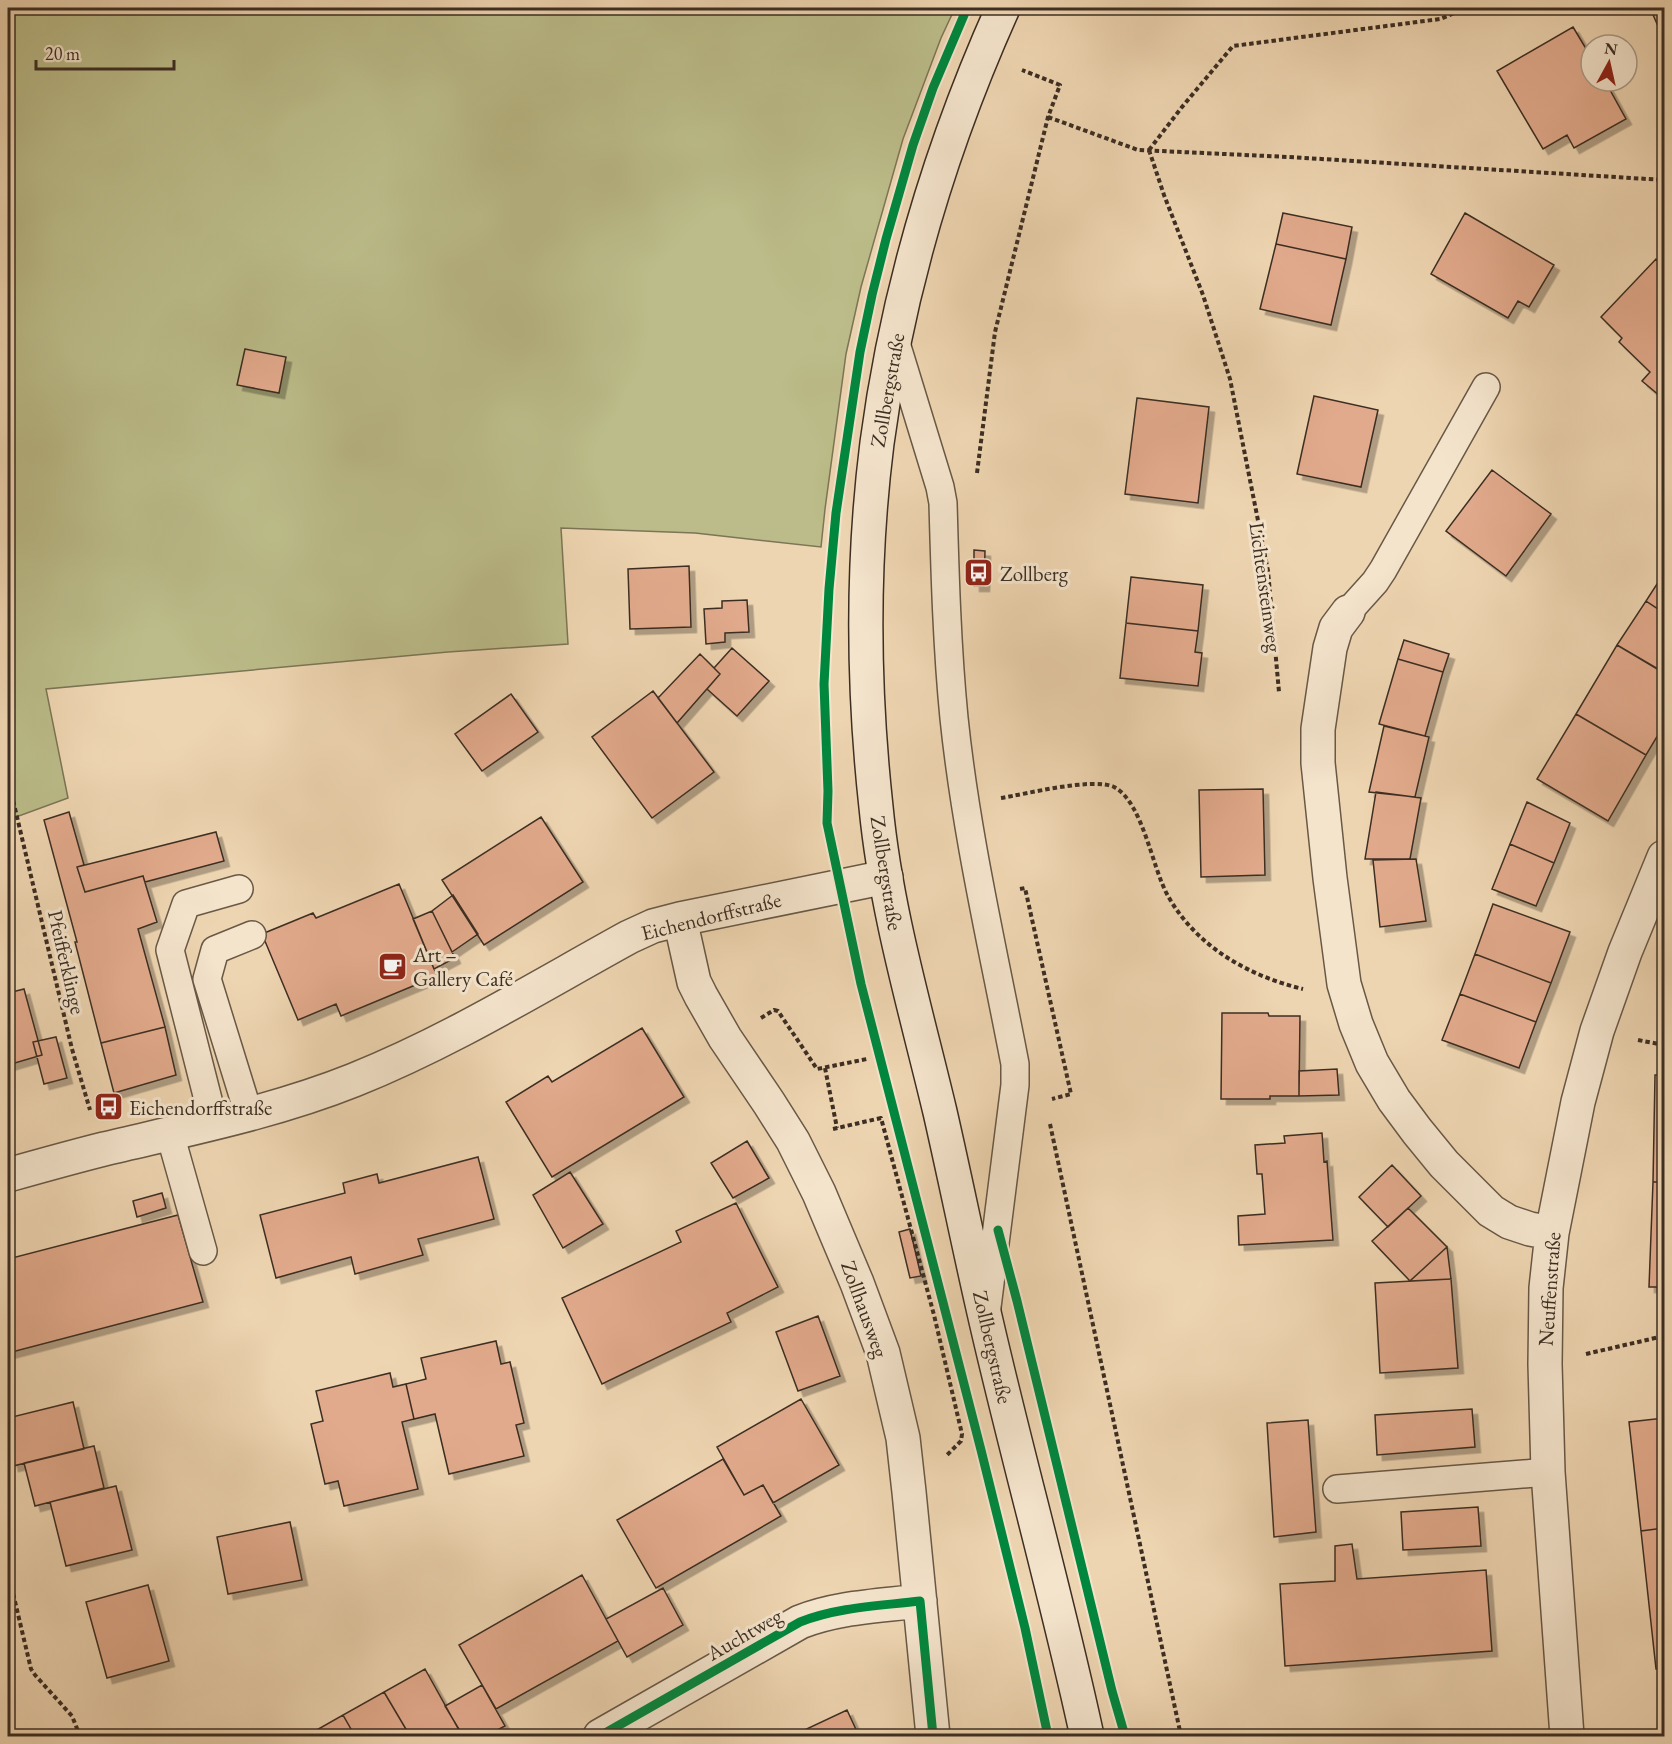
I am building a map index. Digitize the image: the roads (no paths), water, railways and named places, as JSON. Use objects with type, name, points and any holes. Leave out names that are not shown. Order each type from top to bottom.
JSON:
[{"type":"street","name":"Zollbergstraße","points":[[1003,8],[982,55],[943,160],[909,274],[895,340],[877,444],[871,507],[867,586],[870,734],[876,808],[886,877],[904,970],[1087,1737]]},
{"type":"street","points":[[1348,612],[1336,628],[1330,648],[1318,729],[1318,763],[1344,984],[1356,1024],[1372,1063],[1394,1100],[1444,1164],[1491,1211],[1509,1222],[1552,1233]]},
{"type":"street","name":"Neuffenstraße","points":[[1567,1737],[1548,1472],[1545,1364],[1546,1288],[1552,1233],[1578,1102],[1596,1031],[1625,952],[1665,857]]},
{"type":"street","name":"Eichendorffstraße","points":[[8,1175],[249,1115],[309,1097],[399,1061],[472,1026],[628,937],[653,926],[886,877]]},
{"type":"street","name":"Zollhausweg","points":[[680,919],[694,982],[700,996],[724,1038],[793,1141],[840,1239],[882,1353],[903,1438],[933,1737]]},
{"type":"street","name":"Auchtweg","points":[[600,1737],[809,1619],[836,1610],[920,1601]]},
{"type":"lane","points":[[895,340],[943,503],[950,669],[956,731],[975,855],[1015,1064],[1015,1085],[986,1320]]},
{"type":"lane","points":[[1348,612],[1383,570],[1486,387]]},
{"type":"lane","points":[[214,1123],[170,950],[186,904],[239,888]]},
{"type":"lane","points":[[249,1115],[207,979],[215,950],[252,935]]},
{"type":"lane","points":[[170,1134],[203,1251]]},
{"type":"lane","points":[[1337,1489],[1548,1472]]},
{"type":"place","name":"Zollberg","points":[[979,573]]},
{"type":"place","name":"Art – Gallery Café","points":[[392,966]]},
{"type":"place","name":"Eichendorffstraße","points":[[108,1107]]}]
